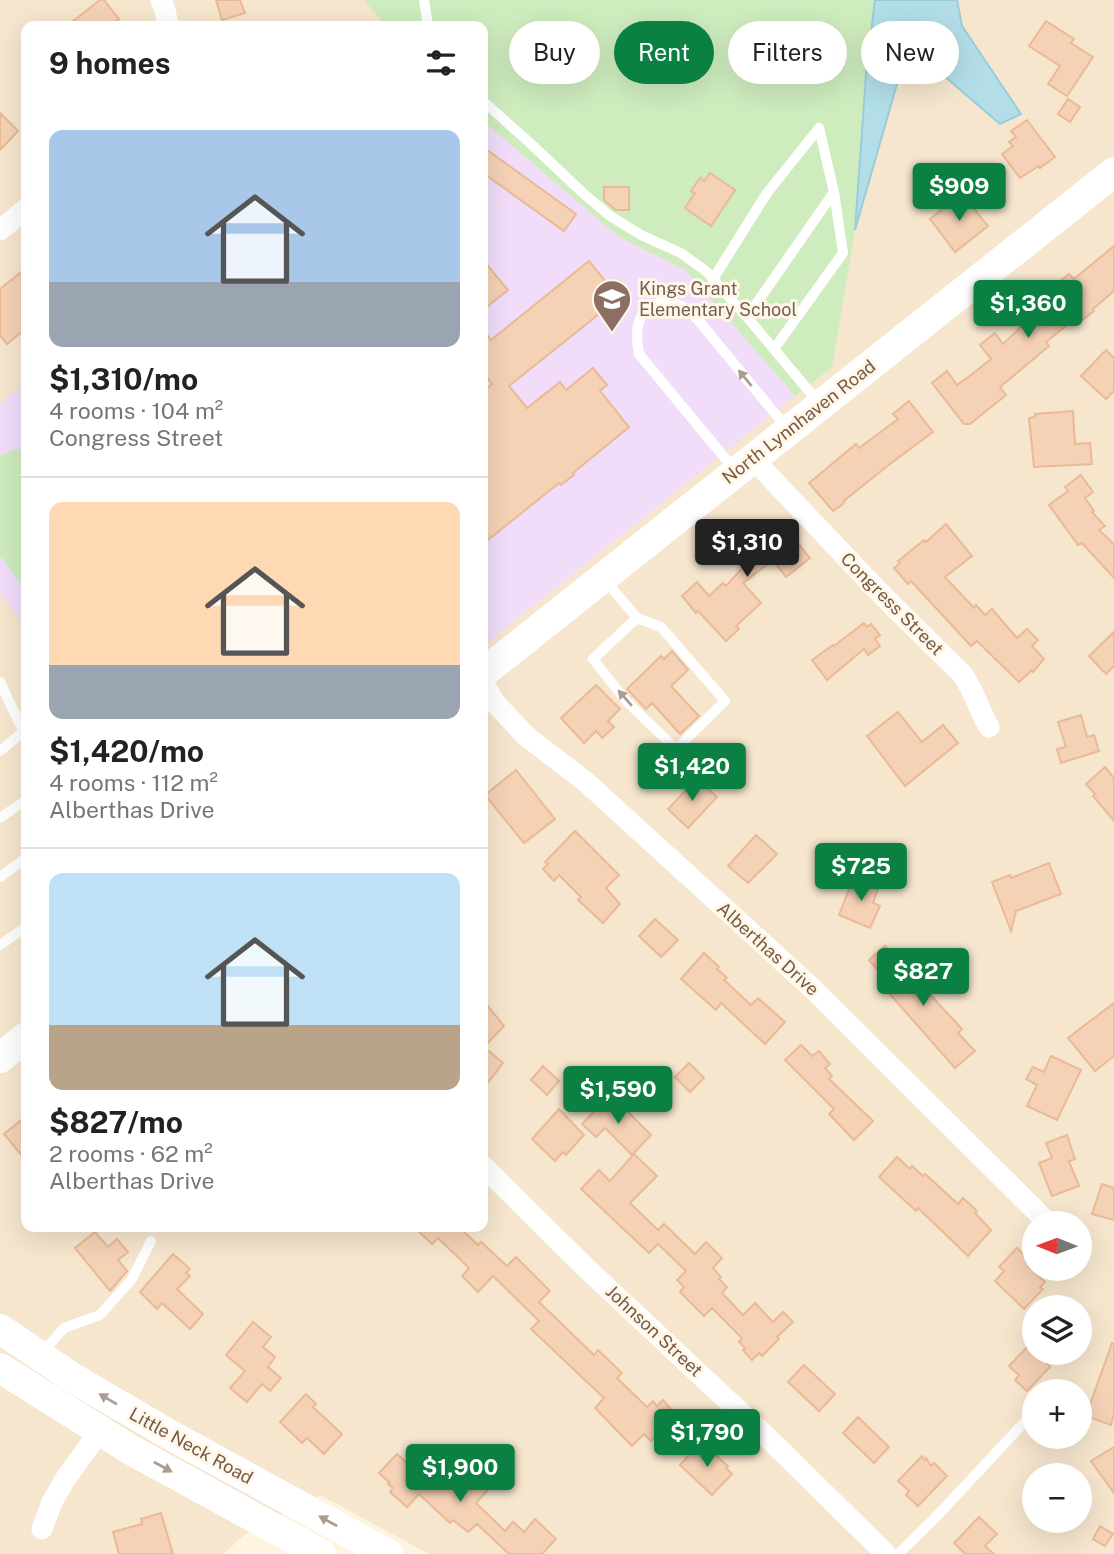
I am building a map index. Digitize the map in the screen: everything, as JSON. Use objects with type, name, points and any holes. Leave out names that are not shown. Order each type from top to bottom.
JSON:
[{"type":"street","points":[[161,0],[167,21]]},
{"type":"street","name":"North Lynnhaven Road","points":[[488,669],[1114,172]]},
{"type":"street","points":[[0,230],[21,213]]},
{"type":"street","name":"Congress Street","points":[[745,465],[963,675],[971,686],[989,727]]},
{"type":"street","name":"Alberthas Drive","points":[[488,691],[495,703],[526,736],[586,782],[814,990],[1036,1211]]},
{"type":"street","points":[[0,1058],[21,1041]]},
{"type":"street","name":"Johnson Street","points":[[488,1171],[886,1554]]},
{"type":"street","name":"Little Neck Road","points":[[0,1329],[73,1378],[172,1436],[388,1554]]},
{"type":"street","name":"Little Neck Road","points":[[6,1376],[131,1450],[321,1554]]},
{"type":"street","points":[[42,1529],[52,1502],[66,1478],[100,1431]]},
{"type":"lane","points":[[424,0],[427,21]]},
{"type":"lane","points":[[488,105],[610,216],[681,253],[707,272],[821,405]]},
{"type":"lane","points":[[713,279],[767,193],[819,128],[834,192],[843,253],[774,349]]},
{"type":"lane","points":[[747,317],[834,192]]},
{"type":"lane","points":[[745,465],[639,354],[637,331],[641,316],[648,307],[661,302],[689,309],[789,430]]},
{"type":"lane","points":[[603,578],[637,618],[661,626],[725,701],[676,749],[627,702],[593,659],[637,618]]},
{"type":"lane","points":[[0,682],[21,727]]},
{"type":"lane","points":[[0,751],[21,738]]},
{"type":"lane","points":[[0,818],[21,803]]},
{"type":"lane","points":[[0,877],[21,862]]},
{"type":"lane","points":[[0,945],[21,930]]},
{"type":"lane","points":[[40,1356],[64,1328],[100,1315],[132,1279],[151,1241]]},
{"type":"lane","points":[[898,1554],[1022,1425]]},
{"type":"shaded area","points":[[0,0],[1114,0],[1114,1554],[429,1554],[320,1495],[245,1534],[224,1554],[0,1554]]},
{"type":"shaded area","name":"Kings Grant Elementary School","points":[[488,125],[619,237],[686,270],[795,396],[488,642]]},
{"type":"shaded area","points":[[21,387],[21,621],[0,593],[0,404]]},
{"type":"green space","points":[[364,0],[875,0],[872,21],[861,21],[861,84],[865,84],[855,230],[832,367],[795,396],[686,270],[619,237],[488,125],[488,21],[382,21]]},
{"type":"green space","points":[[21,449],[21,583],[0,556],[0,456]]},
{"type":"water","points":[[875,0],[957,0],[962,26],[1021,114],[1000,124],[954,84],[959,84],[959,21],[872,21]]},
{"type":"water","points":[[865,84],[897,84],[855,230]]},
{"type":"building","points":[[100,0],[104,0],[119,19],[116,21],[73,21]]},
{"type":"building","points":[[216,0],[240,0],[245,13],[222,20]]},
{"type":"building","points":[[1046,21],[1074,39],[1071,43],[1093,57],[1067,96],[1048,84],[1060,66],[1029,46]]},
{"type":"building","points":[[1068,99],[1080,107],[1070,122],[1058,114]]},
{"type":"building","points":[[0,113],[18,131],[0,150]]},
{"type":"building","points":[[1027,120],[1055,157],[1020,178],[1002,154],[1013,146],[1009,142],[1016,137],[1011,131]]},
{"type":"building","points":[[488,151],[576,214],[564,231],[488,177]]},
{"type":"building","points":[[710,173],[735,190],[711,226],[685,208],[695,193],[691,191],[700,178],[704,181]]},
{"type":"building","points":[[604,187],[629,187],[629,210],[616,210],[604,200]]},
{"type":"building","points":[[962,194],[988,226],[955,252],[930,219]]},
{"type":"building","points":[[1114,246],[1114,291],[1082,320],[1080,317],[1073,323],[1072,321],[1046,342],[1049,346],[1000,387],[1006,395],[970,424],[964,424],[932,383],[947,371],[957,385],[971,375],[991,359],[980,345],[995,333],[1003,344],[1039,310],[1037,307],[1058,291],[1055,285],[1069,274],[1074,279]]},
{"type":"building","points":[[589,261],[619,298],[509,386],[527,408],[560,382],[566,390],[593,368],[607,385],[600,391],[629,427],[573,473],[574,475],[561,485],[559,483],[488,540],[488,387],[492,384],[488,379],[488,336],[491,340]]},
{"type":"building","points":[[488,266],[508,290],[488,306]]},
{"type":"building","points":[[21,272],[21,332],[7,344],[0,335],[0,289]]},
{"type":"building","points":[[1106,350],[1114,358],[1114,391],[1106,399],[1081,376]]},
{"type":"building","points":[[909,401],[933,432],[833,511],[809,483],[856,444],[859,448],[898,419],[893,414]]},
{"type":"building","points":[[1073,411],[1075,444],[1090,443],[1092,464],[1034,467],[1029,418],[1035,417],[1035,414]]},
{"type":"building","points":[[1081,475],[1093,492],[1085,498],[1094,511],[1092,512],[1105,526],[1099,530],[1114,544],[1114,578],[1082,543],[1078,545],[1049,505],[1068,491],[1065,487]]},
{"type":"building","points":[[779,520],[810,558],[786,577],[773,560],[743,583],[761,603],[736,626],[739,629],[726,641],[682,596],[697,582],[709,596],[723,583],[726,586],[746,564],[734,550],[760,530],[763,533]]},
{"type":"building","points":[[946,524],[972,556],[945,577],[974,608],[976,605],[985,615],[992,609],[1017,638],[1027,629],[1038,640],[1032,646],[1044,659],[1033,672],[1032,670],[1019,682],[977,641],[971,646],[911,581],[908,584],[894,568],[900,563],[898,561]]},
{"type":"building","points":[[864,623],[867,627],[871,624],[880,635],[875,639],[880,646],[868,655],[864,649],[827,680],[812,660]]},
{"type":"building","points":[[1114,632],[1114,666],[1106,674],[1089,656]]},
{"type":"building","points":[[672,651],[688,670],[671,686],[699,716],[680,734],[652,703],[646,709],[627,689],[661,656],[664,659]]},
{"type":"building","points":[[596,685],[620,709],[608,721],[614,727],[602,738],[596,731],[584,743],[561,718]]},
{"type":"building","points":[[898,712],[922,742],[943,725],[958,743],[905,786],[867,736]]},
{"type":"building","points":[[1081,715],[1087,737],[1094,735],[1099,751],[1061,763],[1057,749],[1066,747],[1058,722]]},
{"type":"building","points":[[1105,767],[1114,778],[1114,821],[1086,784]]},
{"type":"building","points":[[516,770],[555,819],[524,843],[488,799],[488,793]]},
{"type":"building","points":[[697,779],[717,797],[688,828],[668,809]]},
{"type":"building","points":[[575,831],[619,875],[606,888],[620,904],[603,923],[578,900],[581,897],[559,875],[554,881],[543,869],[548,864],[545,862]]},
{"type":"building","points":[[756,835],[777,854],[748,883],[728,866]]},
{"type":"building","points":[[1049,863],[1061,894],[1016,911],[1011,931],[992,882],[1010,875],[1011,878]]},
{"type":"building","points":[[854,877],[879,886],[873,903],[880,906],[870,928],[839,915]]},
{"type":"building","points":[[655,919],[678,940],[661,957],[639,936]]},
{"type":"building","points":[[885,946],[962,1029],[958,1033],[975,1051],[955,1068],[888,992],[893,987],[869,960]]},
{"type":"building","points":[[704,953],[719,967],[717,969],[727,978],[724,980],[751,1005],[758,998],[785,1022],[765,1044],[721,1003],[716,1010],[681,979]]},
{"type":"building","points":[[1114,1003],[1114,1056],[1095,1071],[1068,1038]]},
{"type":"building","points":[[488,1006],[504,1026],[488,1043]]},
{"type":"building","points":[[801,1045],[812,1056],[819,1051],[830,1064],[825,1068],[832,1076],[829,1079],[873,1121],[854,1140],[829,1114],[834,1109],[785,1060]]},
{"type":"building","points":[[488,1050],[503,1063],[488,1082]]},
{"type":"building","points":[[1051,1056],[1081,1070],[1057,1120],[1027,1106],[1037,1085],[1026,1079],[1033,1067],[1044,1072]]},
{"type":"building","points":[[689,1063],[704,1078],[690,1092],[675,1077]]},
{"type":"building","points":[[543,1066],[559,1081],[547,1095],[531,1080]]},
{"type":"building","points":[[607,1098],[615,1105],[618,1102],[651,1135],[632,1155],[605,1128],[596,1137],[582,1124]]},
{"type":"building","points":[[559,1109],[584,1135],[566,1155],[563,1152],[555,1161],[532,1139]]},
{"type":"building","points":[[21,1120],[21,1155],[4,1134]]},
{"type":"building","points":[[1067,1135],[1075,1159],[1069,1161],[1079,1186],[1052,1196],[1039,1163],[1052,1158],[1046,1143]]},
{"type":"building","points":[[634,1154],[657,1176],[630,1203],[658,1230],[664,1224],[695,1254],[706,1242],[722,1258],[713,1268],[727,1287],[722,1293],[743,1315],[755,1303],[773,1322],[783,1312],[793,1322],[762,1356],[759,1353],[752,1360],[739,1342],[742,1338],[712,1308],[704,1316],[680,1292],[684,1287],[677,1280],[686,1271],[658,1244],[649,1253],[581,1189],[599,1170],[610,1181]]},
{"type":"building","points":[[897,1157],[910,1169],[912,1166],[923,1176],[925,1174],[958,1204],[963,1198],[991,1230],[968,1256],[918,1208],[916,1211],[879,1177]]},
{"type":"building","points":[[1102,1184],[1114,1188],[1114,1220],[1092,1214]]},
{"type":"building","points":[[95,1232],[108,1247],[117,1239],[128,1252],[118,1260],[127,1271],[110,1291],[75,1248]]},
{"type":"building","points":[[419,1232],[464,1232],[478,1245],[481,1242],[507,1266],[516,1257],[550,1291],[539,1302],[594,1355],[598,1350],[622,1373],[617,1378],[647,1407],[653,1401],[657,1406],[663,1400],[676,1415],[651,1441],[644,1434],[632,1446],[595,1408],[604,1398],[531,1329],[539,1321],[493,1276],[478,1292],[462,1276],[469,1268],[438,1238],[432,1244]]},
{"type":"building","points":[[1017,1248],[1022,1253],[1022,1281],[1044,1281],[1040,1287],[1043,1289],[1037,1295],[1022,1295],[1022,1307],[995,1281],[1004,1271],[999,1267]]},
{"type":"building","points":[[173,1254],[190,1269],[186,1273],[190,1276],[177,1289],[203,1314],[190,1329],[162,1303],[157,1309],[140,1292]]},
{"type":"building","points":[[253,1322],[271,1337],[263,1347],[275,1357],[268,1367],[281,1378],[270,1391],[262,1384],[247,1402],[230,1388],[245,1371],[226,1355]]},
{"type":"building","points":[[1112,1343],[1114,1414],[1111,1425],[1092,1418],[1092,1399]]},
{"type":"building","points":[[1022,1352],[1022,1365],[1050,1367],[1038,1379],[1022,1379],[1022,1386],[1015,1380],[1019,1375],[1009,1366]]},
{"type":"building","points":[[804,1365],[835,1394],[819,1411],[788,1382]]},
{"type":"building","points":[[306,1394],[316,1404],[313,1407],[342,1434],[324,1454],[307,1438],[302,1443],[280,1422]]},
{"type":"building","points":[[858,1417],[889,1447],[874,1463],[843,1433]]},
{"type":"building","points":[[700,1443],[728,1466],[726,1468],[732,1474],[712,1495],[680,1465]]},
{"type":"building","points":[[1114,1447],[1114,1493],[1091,1461]]},
{"type":"building","points":[[419,1452],[454,1485],[467,1471],[487,1491],[476,1503],[505,1531],[513,1522],[524,1532],[535,1519],[556,1539],[542,1554],[509,1554],[477,1524],[468,1532],[453,1520],[450,1523],[419,1494],[407,1507],[390,1492],[393,1488],[379,1473],[397,1454],[408,1464]]},
{"type":"building","points":[[922,1456],[931,1466],[934,1463],[947,1476],[918,1506],[906,1495],[909,1491],[898,1481]]},
{"type":"building","points":[[161,1513],[173,1554],[119,1554],[113,1532],[142,1524],[141,1519]]},
{"type":"building","points":[[979,1517],[997,1534],[985,1546],[994,1554],[965,1554],[954,1543]]},
{"type":"building","points":[[1100,1526],[1113,1534],[1105,1546],[1093,1539]]},
{"type":"place","name":"Kings Grant Elementary School","points":[[612,333]]}]
